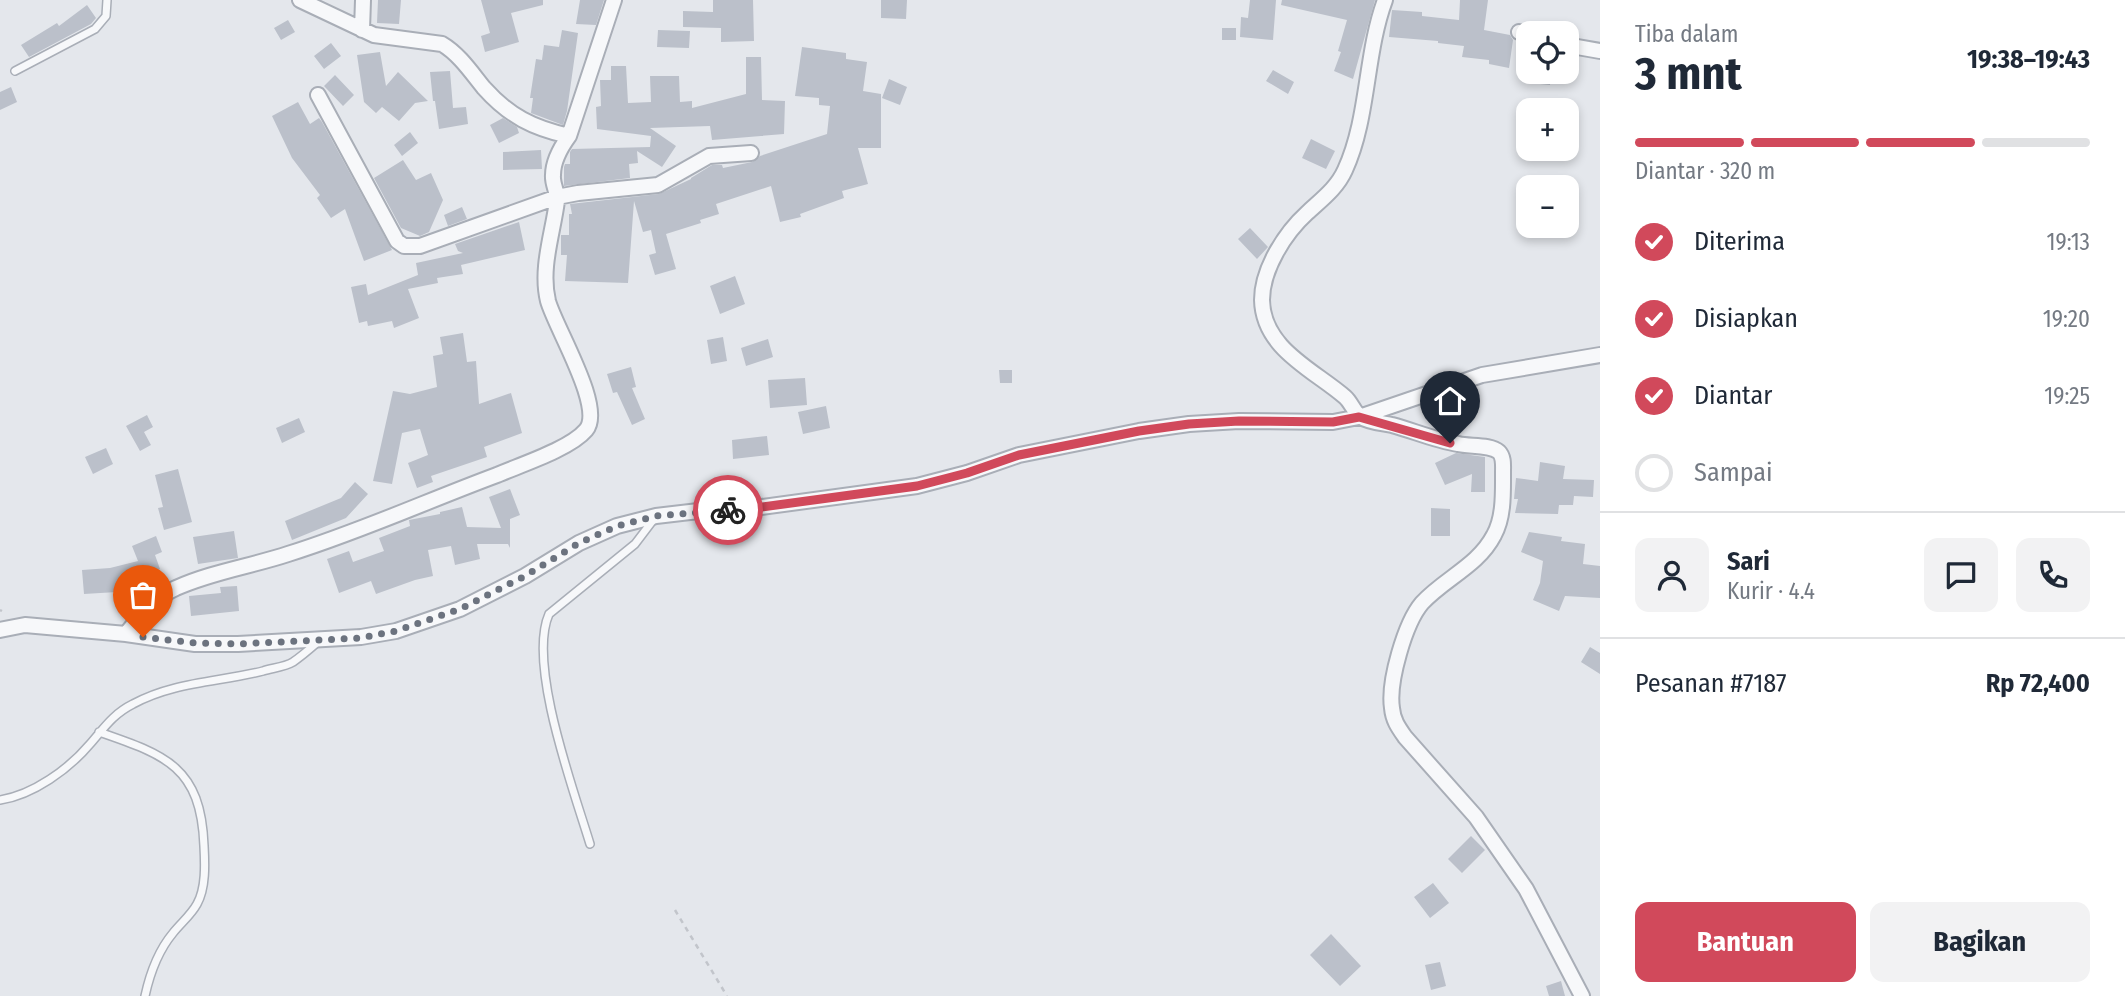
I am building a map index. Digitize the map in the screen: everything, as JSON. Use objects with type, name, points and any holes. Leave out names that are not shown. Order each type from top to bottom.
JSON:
[{"type":"street","points":[[300,0],[362,30],[387,38],[430,40],[442,44],[451,49],[486,90],[515,116],[539,128],[569,136]]},
{"type":"street","points":[[362,30],[363,0]]},
{"type":"street","points":[[126,634],[152,604],[174,589],[199,579],[290,554],[512,468],[566,444],[587,429],[591,422],[591,411],[583,384],[548,300],[545,278],[557,197],[552,175],[559,151],[569,136],[614,0]]},
{"type":"street","points":[[1385,0],[1374,37],[1352,153],[1345,172],[1334,188],[1306,214],[1280,247],[1267,274],[1262,300],[1268,324],[1282,346],[1304,368],[1344,396],[1359,417],[1450,443],[1490,449],[1498,452],[1502,458],[1503,483],[1499,525],[1473,563],[1433,593],[1417,610],[1408,628],[1397,666],[1391,707],[1396,724],[1405,737],[1476,817],[1526,890],[1582,996]]},
{"type":"street","points":[[1579,47],[1600,51]]},
{"type":"street","points":[[318,95],[397,241],[404,246],[420,246],[557,197],[658,185],[709,156],[751,153]]},
{"type":"street","points":[[0,630],[26,625],[195,643],[360,638],[396,631],[460,609],[525,576],[579,543],[617,526],[656,516],[747,509],[917,486],[967,473],[1019,455],[1177,426],[1239,421],[1333,422],[1359,417],[1482,375],[1600,355]]},
{"type":"lane","points":[[15,71],[95,29],[106,16],[107,0]]},
{"type":"lane","points":[[590,844],[559,742],[542,651],[543,628],[549,614],[635,544],[656,516]]},
{"type":"lane","points":[[0,800],[31,789],[54,776],[90,744],[112,717],[158,692],[189,684],[232,679],[292,663],[319,640]]},
{"type":"lane","points":[[99,732],[148,749],[164,758],[185,776],[197,797],[203,825],[203,880],[198,902],[162,947],[152,969],[145,996]]},
{"type":"path","points":[[675,910],[727,996]]},
{"type":"building","points":[[378,0],[401,0],[399,24],[377,23]]},
{"type":"building","points":[[481,0],[543,0],[543,5],[511,13],[519,42],[485,52],[481,36],[490,33]]},
{"type":"building","points":[[580,0],[604,0],[596,25],[576,24]]},
{"type":"building","points":[[713,0],[753,0],[754,41],[721,42],[721,28],[683,27],[683,11],[713,12]]},
{"type":"building","points":[[881,0],[907,0],[906,19],[881,18]]},
{"type":"building","points":[[1250,0],[1276,0],[1273,40],[1240,37],[1241,17],[1248,18]]},
{"type":"building","points":[[1282,0],[1375,0],[1353,79],[1334,71],[1347,20],[1281,5]]},
{"type":"building","points":[[1460,0],[1488,0],[1484,30],[1510,35],[1513,40],[1509,68],[1489,64],[1489,60],[1462,57],[1464,46],[1389,37],[1392,10],[1422,12],[1422,16],[1459,20]]},
{"type":"building","points":[[87,5],[96,18],[91,24],[29,57],[21,45],[57,23],[59,26]]},
{"type":"building","points":[[288,20],[295,32],[281,40],[274,28]]},
{"type":"building","points":[[1222,28],[1236,28],[1236,40],[1222,40]]},
{"type":"building","points":[[562,30],[578,33],[563,125],[531,113],[533,98],[530,98],[536,59],[542,60],[544,45],[559,47]]},
{"type":"building","points":[[658,30],[690,31],[689,48],[657,47]]},
{"type":"building","points":[[331,43],[341,56],[324,69],[314,56]]},
{"type":"building","points":[[802,47],[846,53],[846,59],[867,62],[863,91],[881,94],[881,148],[858,148],[868,184],[842,191],[844,198],[800,214],[801,217],[780,222],[771,186],[716,204],[719,214],[666,234],[676,269],[655,275],[649,255],[656,253],[651,230],[643,232],[634,201],[628,283],[565,281],[567,255],[561,255],[561,235],[569,235],[569,214],[572,214],[570,204],[659,194],[691,179],[712,165],[722,165],[723,168],[752,162],[760,156],[827,134],[830,106],[819,105],[819,98],[795,96]]},
{"type":"building","points":[[380,52],[386,86],[398,72],[428,101],[415,103],[399,121],[382,107],[376,113],[364,102],[357,55]]},
{"type":"building","points":[[746,57],[761,57],[762,100],[785,101],[784,134],[712,140],[710,126],[650,128],[676,146],[662,167],[637,151],[638,163],[629,164],[630,178],[564,186],[564,167],[565,164],[570,164],[572,149],[650,147],[651,136],[597,129],[596,107],[601,106],[600,80],[611,80],[611,66],[626,66],[628,103],[651,102],[650,76],[679,76],[680,102],[692,101],[692,108],[746,94]]},
{"type":"building","points":[[1273,70],[1294,82],[1288,94],[1266,81]]},
{"type":"building","points":[[450,71],[453,108],[466,107],[468,124],[439,129],[430,72]]},
{"type":"building","points":[[335,75],[354,95],[343,106],[324,86]]},
{"type":"building","points":[[889,79],[907,87],[900,105],[882,98]]},
{"type":"building","points":[[11,87],[17,102],[0,110],[0,92]]},
{"type":"building","points":[[298,102],[310,124],[319,118],[322,122],[392,250],[364,261],[345,209],[331,218],[317,198],[320,195],[292,158],[272,116]]},
{"type":"building","points":[[503,118],[517,127],[519,133],[499,143],[490,125]]},
{"type":"building","points":[[410,132],[418,143],[402,156],[394,145]]},
{"type":"building","points":[[1311,139],[1335,151],[1326,169],[1302,158]]},
{"type":"building","points":[[541,150],[542,169],[503,170],[503,152]]},
{"type":"building","points":[[403,160],[416,180],[431,173],[443,200],[429,232],[420,236],[401,228],[374,178]]},
{"type":"building","points":[[462,207],[467,219],[448,226],[444,215]]},
{"type":"building","points":[[519,222],[525,250],[461,265],[463,274],[437,278],[438,283],[408,289],[419,318],[394,328],[392,321],[368,326],[367,321],[359,323],[351,287],[366,284],[368,295],[418,275],[416,263],[463,253],[458,251],[455,244]]},
{"type":"building","points":[[1250,228],[1268,247],[1257,259],[1238,239]]},
{"type":"building","points":[[735,276],[745,304],[720,314],[710,286]]},
{"type":"building","points":[[463,333],[467,362],[476,361],[479,404],[511,393],[522,433],[484,447],[487,457],[431,476],[433,482],[417,488],[408,463],[428,455],[420,429],[402,433],[392,484],[373,481],[393,391],[410,394],[437,387],[433,356],[443,354],[440,337]]},
{"type":"building","points":[[723,337],[727,361],[711,364],[707,340]]},
{"type":"building","points":[[768,339],[773,357],[746,366],[741,348]]},
{"type":"building","points":[[631,367],[636,387],[632,388],[645,419],[632,425],[617,392],[613,393],[607,374]]},
{"type":"building","points":[[999,370],[1012,370],[1012,383],[1000,383]]},
{"type":"building","points":[[805,378],[807,405],[770,408],[768,380]]},
{"type":"building","points":[[826,406],[830,428],[803,434],[798,412]]},
{"type":"building","points":[[147,415],[153,427],[144,432],[151,445],[140,451],[126,426]]},
{"type":"building","points":[[299,418],[305,432],[282,443],[276,428]]},
{"type":"building","points":[[767,436],[769,455],[733,459],[732,440]]},
{"type":"building","points":[[106,448],[113,464],[93,474],[85,457]]},
{"type":"building","points":[[1456,453],[1485,457],[1485,492],[1471,492],[1472,474],[1445,485],[1435,463]]},
{"type":"building","points":[[1540,462],[1565,466],[1563,479],[1594,480],[1593,497],[1574,496],[1573,505],[1559,505],[1558,514],[1515,513],[1518,499],[1514,499],[1516,478],[1538,481]]},
{"type":"building","points":[[178,469],[192,522],[164,530],[158,508],[163,507],[155,475]]},
{"type":"building","points":[[355,482],[368,494],[346,518],[292,540],[285,521],[341,498]]},
{"type":"building","points":[[510,489],[520,515],[510,519],[510,548],[508,544],[477,544],[480,559],[455,565],[451,546],[428,550],[433,576],[376,594],[371,581],[339,593],[327,559],[349,551],[353,562],[384,551],[379,538],[410,526],[409,520],[462,507],[467,527],[501,528],[489,497]]},
{"type":"building","points":[[1431,508],[1450,509],[1450,536],[1431,536]]},
{"type":"building","points":[[234,531],[238,558],[198,564],[193,537]]},
{"type":"building","points":[[1529,532],[1585,544],[1583,564],[1600,566],[1600,598],[1565,596],[1559,611],[1533,600],[1540,583],[1543,561],[1521,552]]},
{"type":"building","points":[[156,536],[162,552],[155,555],[160,569],[135,579],[138,591],[118,596],[117,592],[84,594],[82,570],[110,568],[138,561],[132,546]]},
{"type":"building","points":[[237,586],[239,611],[191,616],[189,596],[221,593],[220,587]]},
{"type":"building","points":[[1590,647],[1600,653],[1600,674],[1581,662]]},
{"type":"building","points":[[1471,836],[1485,850],[1462,873],[1448,859]]},
{"type":"building","points":[[1433,883],[1449,903],[1430,918],[1414,897]]},
{"type":"building","points":[[1331,934],[1361,966],[1340,986],[1310,955]]},
{"type":"building","points":[[1440,962],[1446,986],[1431,990],[1425,965]]},
{"type":"building","points":[[1561,981],[1565,996],[1549,996],[1546,986]]},
{"type":"way so far","points":[[143,637],[195,643],[238,644],[360,638],[396,631],[460,609],[525,576],[579,543],[617,526],[656,516],[728,510]]},
{"type":"route","points":[[728,510],[917,486],[967,473],[1019,455],[1189,424],[1239,421],[1333,422],[1359,417],[1450,443]]}]
